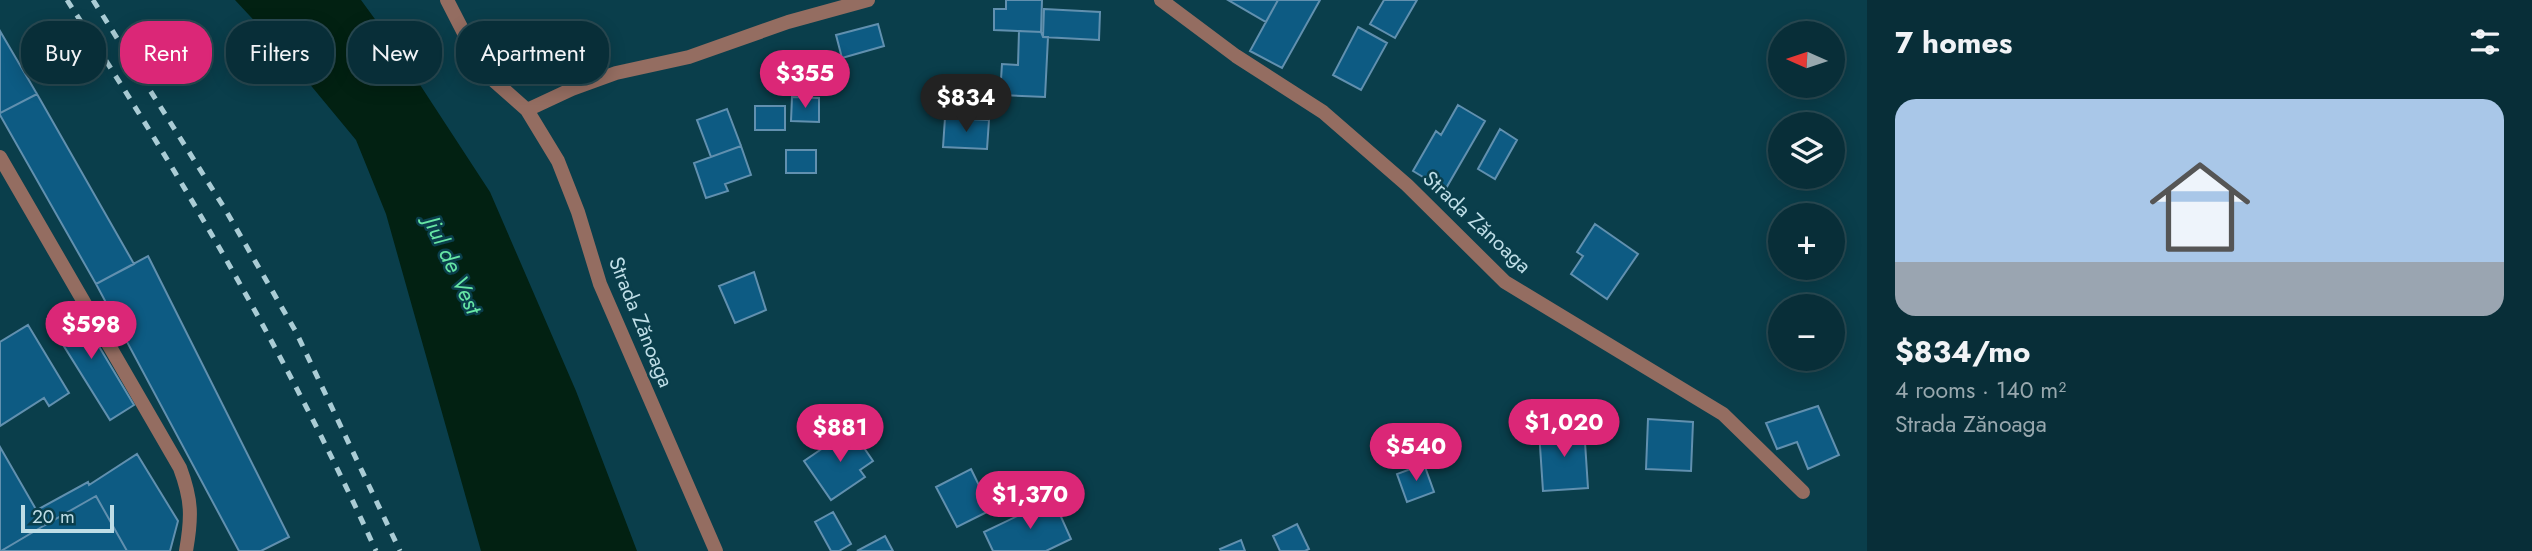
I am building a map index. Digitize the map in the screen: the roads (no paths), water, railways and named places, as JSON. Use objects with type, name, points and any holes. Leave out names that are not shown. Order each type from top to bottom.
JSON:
[{"type":"street","name":"Strada Zănoaga","points":[[447,0],[484,72],[527,110],[558,161],[578,212],[600,284],[716,551]]},
{"type":"street","points":[[527,110],[572,89],[616,73],[689,57],[788,22],[868,0]]},
{"type":"street","name":"Strada Zănoaga","points":[[1161,0],[1236,56],[1324,112],[1407,185],[1505,282],[1723,414],[1803,492]]},
{"type":"street","points":[[0,157],[180,468],[189,492],[191,507],[186,551]]},
{"type":"water","name":"Jiul de Vest","points":[[235,0],[361,0],[376,21],[348,21],[348,84],[420,84],[490,192],[576,391],[637,551],[481,551],[386,214],[356,140],[310,84],[334,84],[334,21],[255,21]]},
{"type":"railway","points":[[67,0],[152,134],[232,270],[307,409],[376,551]]},
{"type":"railway","points":[[93,0],[225,209],[296,332],[400,551]]}]
